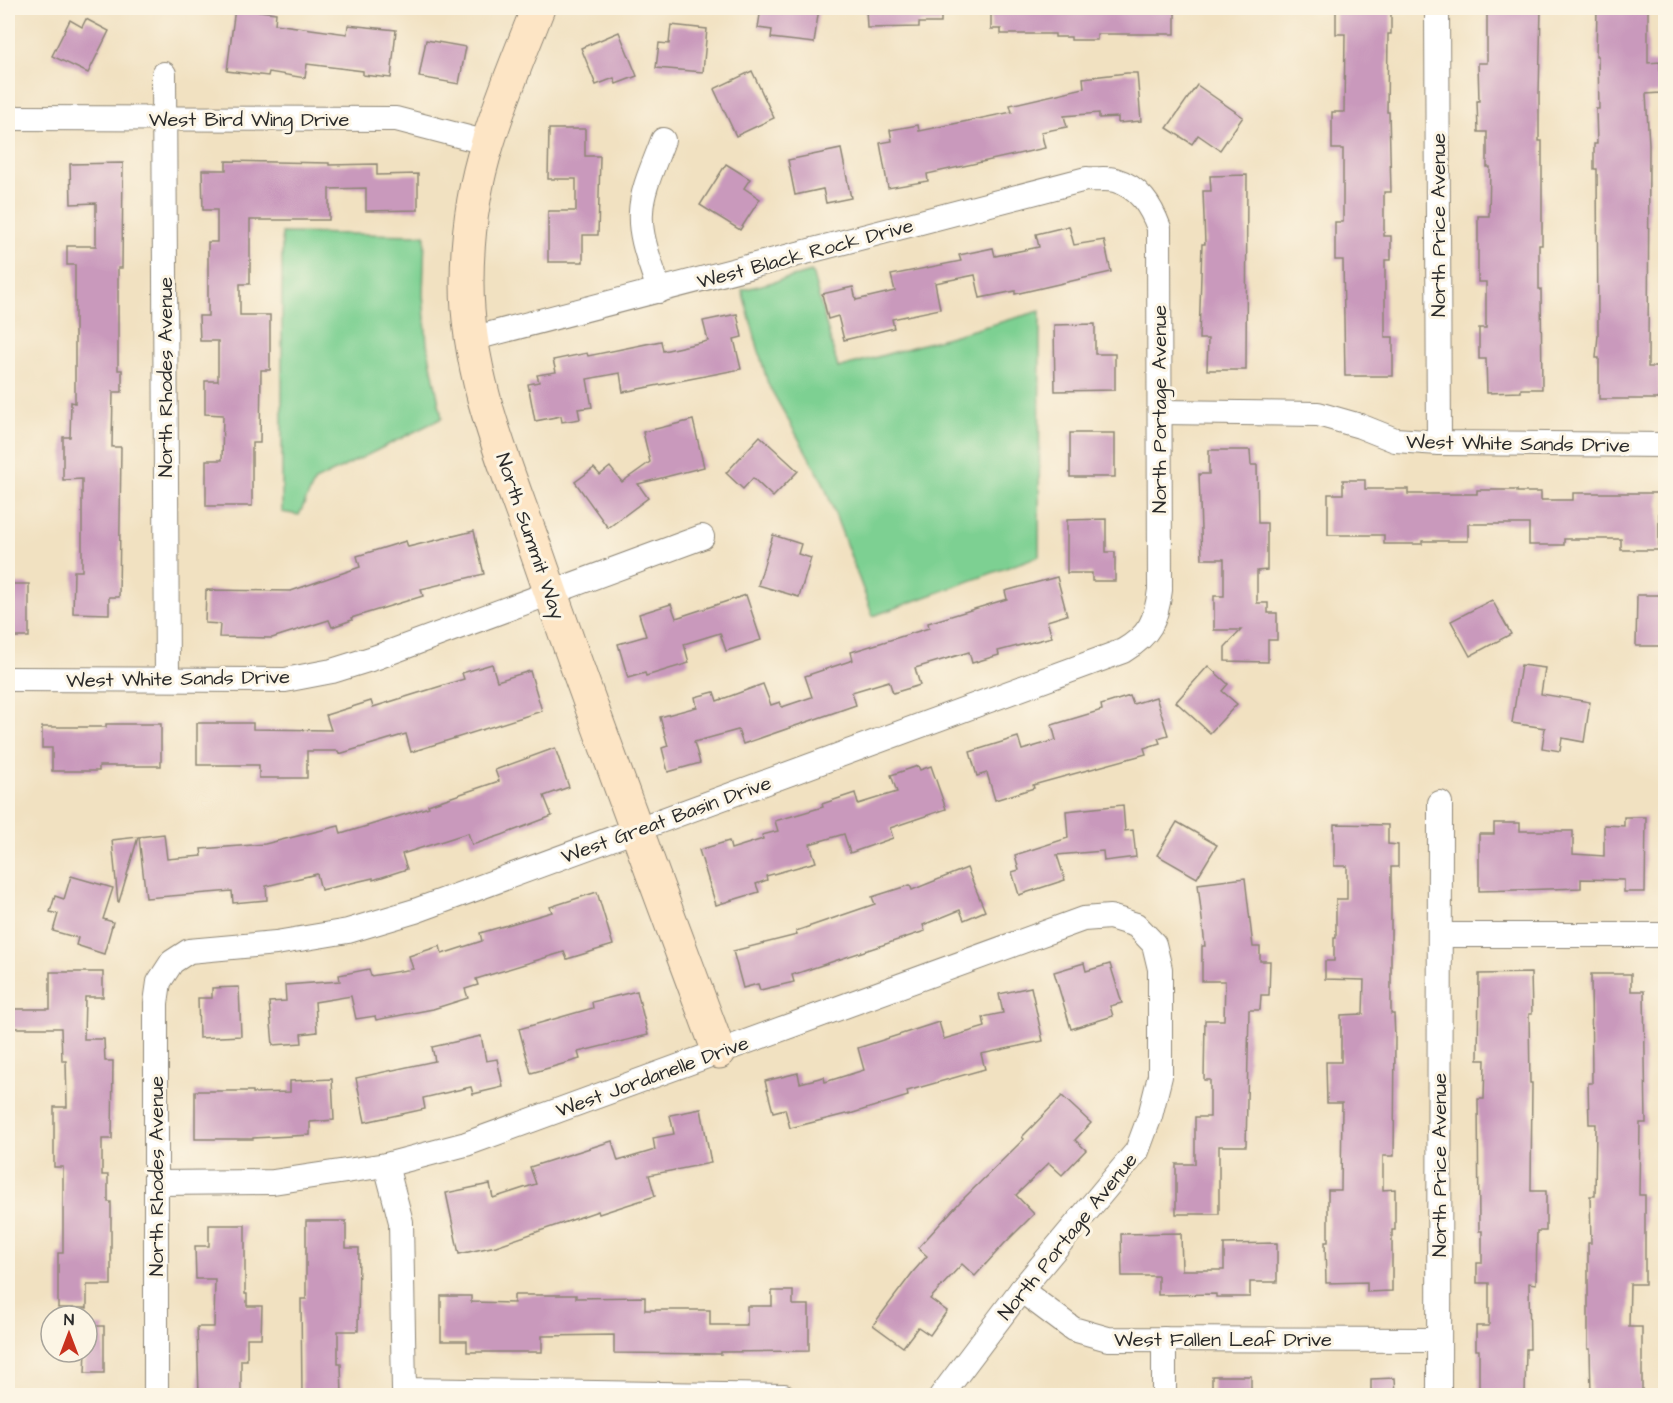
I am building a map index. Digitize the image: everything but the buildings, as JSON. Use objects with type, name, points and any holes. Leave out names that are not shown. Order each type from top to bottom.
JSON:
[{"type":"street","name":"North Summit Way","points":[[538,8],[488,143],[472,215],[467,283],[471,339],[482,395],[551,593],[719,1052]]},
{"type":"street","name":"North Price Avenue","points":[[1437,8],[1439,443]]},
{"type":"street","name":"North Rhodes Avenue","points":[[164,74],[167,679]]},
{"type":"street","name":"West Bird Wing Drive","points":[[8,118],[396,119],[488,143]]},
{"type":"street","points":[[659,291],[642,232],[641,212],[663,140]]},
{"type":"street","name":"West Black Rock Drive","points":[[471,339],[1086,179],[1114,180],[1137,191]]},
{"type":"street","name":"North Portage Avenue","points":[[1137,191],[1152,209],[1159,228],[1160,590],[1157,612],[1148,632]]},
{"type":"street","name":"West White Sands Drive","points":[[1160,412],[1318,414],[1360,426],[1395,440],[1439,443],[1665,446]]},
{"type":"street","name":"West White Sands Drive","points":[[8,679],[285,680],[377,657],[702,537]]},
{"type":"street","name":"West Great Basin Drive","points":[[172,962],[189,951],[276,943],[348,931],[415,911],[1123,651],[1137,643],[1148,632]]},
{"type":"street","name":"North Price Avenue","points":[[1439,1395],[1440,803]]},
{"type":"street","name":"West Jordanelle Drive","points":[[156,1183],[273,1182],[386,1165],[466,1144],[1083,919],[1110,917],[1136,925]]},
{"type":"street","name":"North Portage Avenue","points":[[942,1395],[1021,1290],[1137,1151],[1160,1076],[1160,969],[1154,944],[1136,925]]},
{"type":"street","points":[[1440,935],[1665,935]]},
{"type":"street","name":"North Rhodes Avenue","points":[[156,1395],[156,1003],[159,982],[172,962]]},
{"type":"street","points":[[386,1165],[401,1222],[404,1390],[784,1395]]},
{"type":"street","name":"West Fallen Leaf Drive","points":[[1021,1290],[1073,1329],[1108,1339],[1439,1340]]},
{"type":"street","points":[[1164,1339],[1164,1395]]},
{"type":"green space","points":[[282,233],[425,235],[423,294],[427,344],[442,418],[315,481],[299,515],[282,512]]},
{"type":"green space","points":[[812,272],[838,368],[1040,311],[1039,556],[873,616],[823,482],[768,384],[742,290]]}]
